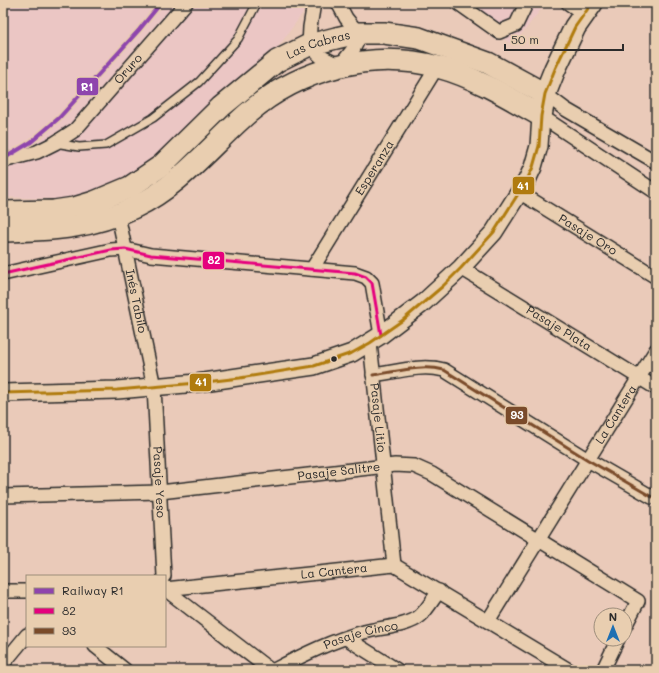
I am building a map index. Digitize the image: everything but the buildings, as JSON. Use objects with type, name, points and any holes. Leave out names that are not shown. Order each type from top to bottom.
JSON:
[{"type":"main road","points":[[541,116],[545,94],[568,42],[581,7]]},
{"type":"main road","name":"Las Cabras","points":[[3,212],[54,211],[74,208],[100,200],[130,187],[161,166],[221,107],[277,61],[309,45],[358,33],[384,33],[419,38],[488,63],[545,94]]},
{"type":"main road","name":"Las Cabras","points":[[3,231],[57,230],[84,225],[118,215],[142,203],[170,185],[264,100],[300,80],[340,66],[378,61],[398,61],[437,67],[468,77],[541,116]]},
{"type":"street","name":"Oruro","points":[[3,160],[37,152],[55,143],[75,130],[186,3]]},
{"type":"street","points":[[314,3],[309,45],[320,56],[340,66],[354,48],[358,40],[358,33],[346,18],[338,3]]},
{"type":"street","points":[[458,3],[499,32],[516,25],[526,3]]},
{"type":"street","name":"Esperanza","points":[[312,269],[437,67]]},
{"type":"street","name":"Las Cabras","points":[[545,94],[566,109],[654,157]]},
{"type":"street","points":[[3,392],[79,392],[154,387],[240,378],[314,366],[352,353],[375,339],[423,303],[461,268],[494,232],[527,180],[535,161],[539,146],[541,116]]},
{"type":"street","name":"Las Cabras","points":[[541,116],[656,192]]},
{"type":"street","name":"Pasaje Oro","points":[[519,192],[656,277]]},
{"type":"street","name":"Inés Tabilo","points":[[118,215],[154,387]]},
{"type":"street","points":[[3,274],[125,248]]},
{"type":"street","name":"Pasaje Litio","points":[[125,248],[151,255],[355,273],[366,277],[372,284],[375,339],[373,375],[394,565]]},
{"type":"street","name":"Pasaje Plata","points":[[461,268],[656,388]]},
{"type":"street","name":"La Cantera","points":[[488,621],[656,350]]},
{"type":"street","points":[[373,375],[429,368],[444,370],[588,460],[652,497]]},
{"type":"street","name":"Pasaje Yeso","points":[[154,387],[164,575]]},
{"type":"street","name":"Pasaje Salitre","points":[[3,496],[160,492],[383,466],[405,465],[423,469],[638,601],[633,611]]},
{"type":"street","points":[[394,565],[569,670]]},
{"type":"street","name":"La Cantera","points":[[166,588],[394,565]]},
{"type":"street","points":[[166,589],[270,670]]},
{"type":"street","points":[[3,591],[26,591]]},
{"type":"street","name":"Pasaje Cinco","points":[[274,670],[305,653],[346,638],[364,632],[410,622],[420,616],[439,592]]},
{"type":"street","points":[[3,664],[26,636]]},
{"type":"street","points":[[346,638],[397,670]]},
{"type":"street","points":[[96,647],[125,670]]},
{"type":"street","points":[[603,670],[614,647]]},
{"type":"lane","points":[[55,143],[79,147],[106,145],[153,118],[199,82],[238,39],[257,3]]},
{"type":"shaded area","points":[[3,3],[310,3],[200,155],[160,184],[109,201],[3,197]]},
{"type":"shaded area","points":[[448,3],[546,3],[513,45]]},
{"type":"rail line","name":"R1","points":[[3,159],[31,142],[59,118],[139,30],[161,3]]},
{"type":"transit line","name":"41","points":[[3,393],[117,390],[240,378],[314,366],[352,353],[370,343],[403,320],[443,286],[494,232],[527,180],[533,167],[539,146],[541,116],[545,94],[575,27],[592,3]]},
{"type":"transit line","name":"82","points":[[3,274],[111,250],[125,249],[151,255],[355,273],[366,277],[372,283],[381,335]]},
{"type":"transit line","name":"93","points":[[373,375],[417,368],[435,368],[444,370],[588,460],[652,497]]}]
